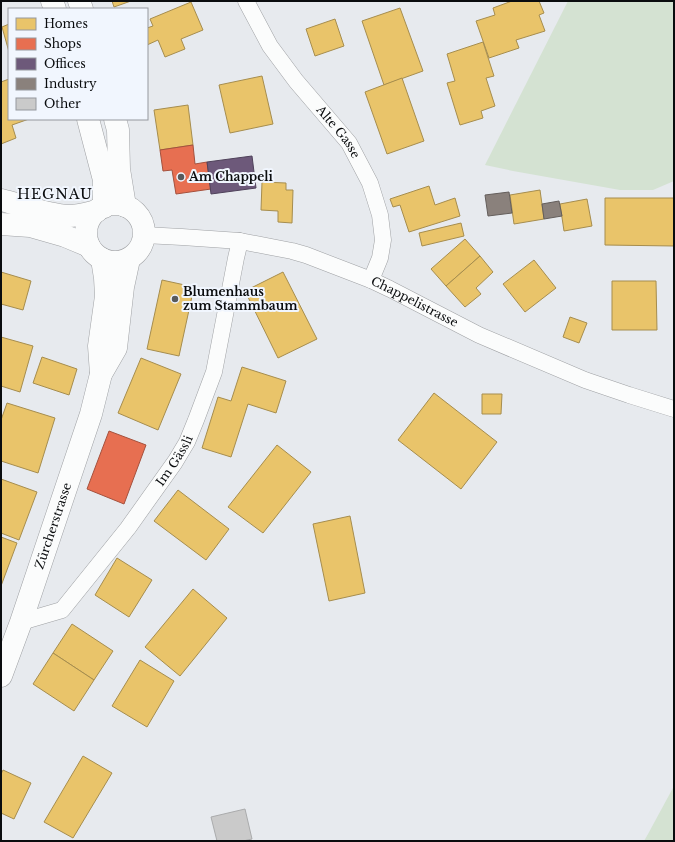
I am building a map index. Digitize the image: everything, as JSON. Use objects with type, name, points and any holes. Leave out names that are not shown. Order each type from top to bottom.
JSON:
[{"type":"main road","points":[[88,120],[104,180],[108,208]]},
{"type":"main road","points":[[96,253],[86,237],[87,227],[90,218],[108,208],[119,168],[118,130],[115,120]]},
{"type":"main road","points":[[1,200],[50,213],[70,216],[108,208],[133,211],[143,226],[144,235],[142,244],[136,253],[128,259],[120,262],[111,262],[65,236],[30,226],[1,224]]},
{"type":"main road","name":"Zürcherstrasse","points":[[96,253],[105,278],[106,296],[99,346],[101,374]]},
{"type":"main road","name":"Zürcherstrasse","points":[[1,676],[91,414],[101,374],[116,348],[128,259]]},
{"type":"street","name":"Alte Gasse","points":[[246,1],[270,46],[296,81],[349,143],[370,183],[380,215],[384,240],[380,258],[371,280]]},
{"type":"street","name":"Chappelistrasse","points":[[144,235],[240,241],[299,253],[371,280],[479,335],[585,380],[674,409]]},
{"type":"street","name":"Im Gässli","points":[[20,622],[62,610],[128,528],[183,449],[196,420],[214,372],[240,241]]},
{"type":"green space","points":[[568,1],[674,1],[674,181],[653,190],[620,190],[485,165]]},
{"type":"green space","points":[[674,786],[674,841],[644,841],[648,834]]},
{"type":"building: Homes","points":[[112,1],[131,1],[114,7]]},
{"type":"building: Homes","points":[[512,1],[539,1],[544,13],[539,15],[545,31],[516,40],[519,48],[489,58],[476,21],[495,15],[493,8]]},
{"type":"building: Homes","points":[[191,2],[203,30],[181,39],[185,49],[165,57],[158,40],[148,45],[148,28],[153,26],[150,19]]},
{"type":"building: Homes","points":[[400,8],[423,71],[384,85],[362,21]]},
{"type":"building: Homes","points":[[335,19],[344,46],[315,56],[306,29]]},
{"type":"building: Homes","points":[[8,24],[8,48],[2,27]]},
{"type":"building: Homes","points":[[483,42],[494,76],[486,78],[495,106],[481,111],[483,118],[460,125],[447,83],[455,81],[447,54]]},
{"type":"building: Homes","points":[[262,76],[273,124],[230,133],[219,85]]},
{"type":"building: Homes","points":[[402,78],[424,141],[387,154],[365,92]]},
{"type":"building: Homes","points":[[8,79],[8,120],[26,120],[12,125],[16,138],[1,144],[1,82]]},
{"type":"building: Homes","points":[[188,105],[193,145],[160,150],[154,110]]},
{"type":"building: Homes","points":[[262,182],[286,183],[286,190],[293,190],[292,223],[278,222],[278,211],[261,210]]},
{"type":"building: Homes","points":[[429,186],[435,205],[455,198],[460,216],[409,232],[400,205],[393,207],[390,199]]},
{"type":"building: Homes","points":[[540,190],[544,219],[514,224],[510,195]]},
{"type":"building: Homes","points":[[605,198],[674,198],[674,246],[605,245]]},
{"type":"building: Homes","points":[[587,199],[592,226],[564,231],[560,204]]},
{"type":"building: Homes","points":[[461,223],[464,236],[422,246],[419,233]]},
{"type":"building: Homes","points":[[465,239],[480,256],[446,286],[431,269]]},
{"type":"building: Homes","points":[[480,256],[493,272],[476,288],[481,294],[465,307],[446,286]]},
{"type":"building: Homes","points":[[534,260],[556,288],[525,312],[503,284]]},
{"type":"building: Homes","points":[[1,272],[31,281],[23,310],[1,304]]},
{"type":"building: Homes","points":[[283,272],[317,339],[278,358],[245,291]]},
{"type":"building: Homes","points":[[162,280],[194,287],[179,356],[147,349]]},
{"type":"building: Homes","points":[[612,281],[656,281],[657,330],[612,330]]},
{"type":"building: Homes","points":[[570,317],[587,323],[579,343],[563,337]]},
{"type":"building: Homes","points":[[1,337],[33,346],[20,392],[1,386]]},
{"type":"building: Homes","points":[[42,357],[77,369],[69,395],[33,383]]},
{"type":"building: Homes","points":[[141,358],[181,374],[158,430],[118,413]]},
{"type":"building: Homes","points":[[242,367],[286,381],[276,413],[248,404],[231,457],[202,448],[218,397],[231,401]]},
{"type":"building: Homes","points":[[434,393],[497,442],[461,489],[398,440]]},
{"type":"building: Homes","points":[[482,394],[502,394],[501,414],[482,414]]},
{"type":"building: Homes","points":[[7,403],[55,418],[38,473],[1,461],[1,420]]},
{"type":"building: Homes","points":[[277,445],[311,472],[263,533],[228,507]]},
{"type":"building: Homes","points":[[1,479],[37,492],[19,540],[1,533]]},
{"type":"building: Homes","points":[[178,490],[229,529],[206,560],[154,521]]},
{"type":"building: Homes","points":[[350,516],[365,593],[329,601],[313,524]]},
{"type":"building: Homes","points":[[1,537],[17,543],[1,586]]},
{"type":"building: Homes","points":[[117,558],[152,580],[129,617],[95,595]]},
{"type":"building: Homes","points":[[193,589],[227,618],[180,676],[145,647]]},
{"type":"building: Homes","points":[[72,624],[113,651],[94,680],[53,653]]},
{"type":"building: Homes","points":[[53,653],[94,680],[74,711],[33,684]]},
{"type":"building: Homes","points":[[140,660],[174,681],[147,727],[112,706]]},
{"type":"building: Homes","points":[[83,756],[112,773],[73,838],[44,822]]},
{"type":"building: Homes","points":[[3,770],[31,783],[14,819],[1,813],[1,774]]},
{"type":"building: Shops","points":[[193,145],[195,164],[207,162],[211,189],[176,194],[172,170],[163,171],[160,150]]},
{"type":"building: Shops","points":[[109,431],[146,445],[124,504],[87,489]]},
{"type":"building: Offices","points":[[252,156],[256,188],[211,194],[207,162]]},
{"type":"building: Industry","points":[[509,192],[512,213],[488,216],[485,195]]},
{"type":"building: Industry","points":[[559,201],[562,216],[544,219],[542,204]]},
{"type":"building: Other","points":[[245,809],[252,839],[243,841],[217,841],[211,817]]},
{"type":"place","name":"Am Chappeli","points":[[181,177]]},
{"type":"place","name":"Blumenhaus zum Stammbaum","points":[[175,299]]},
{"type":"district","name":"HEGNAU","points":[[55,194]]}]
